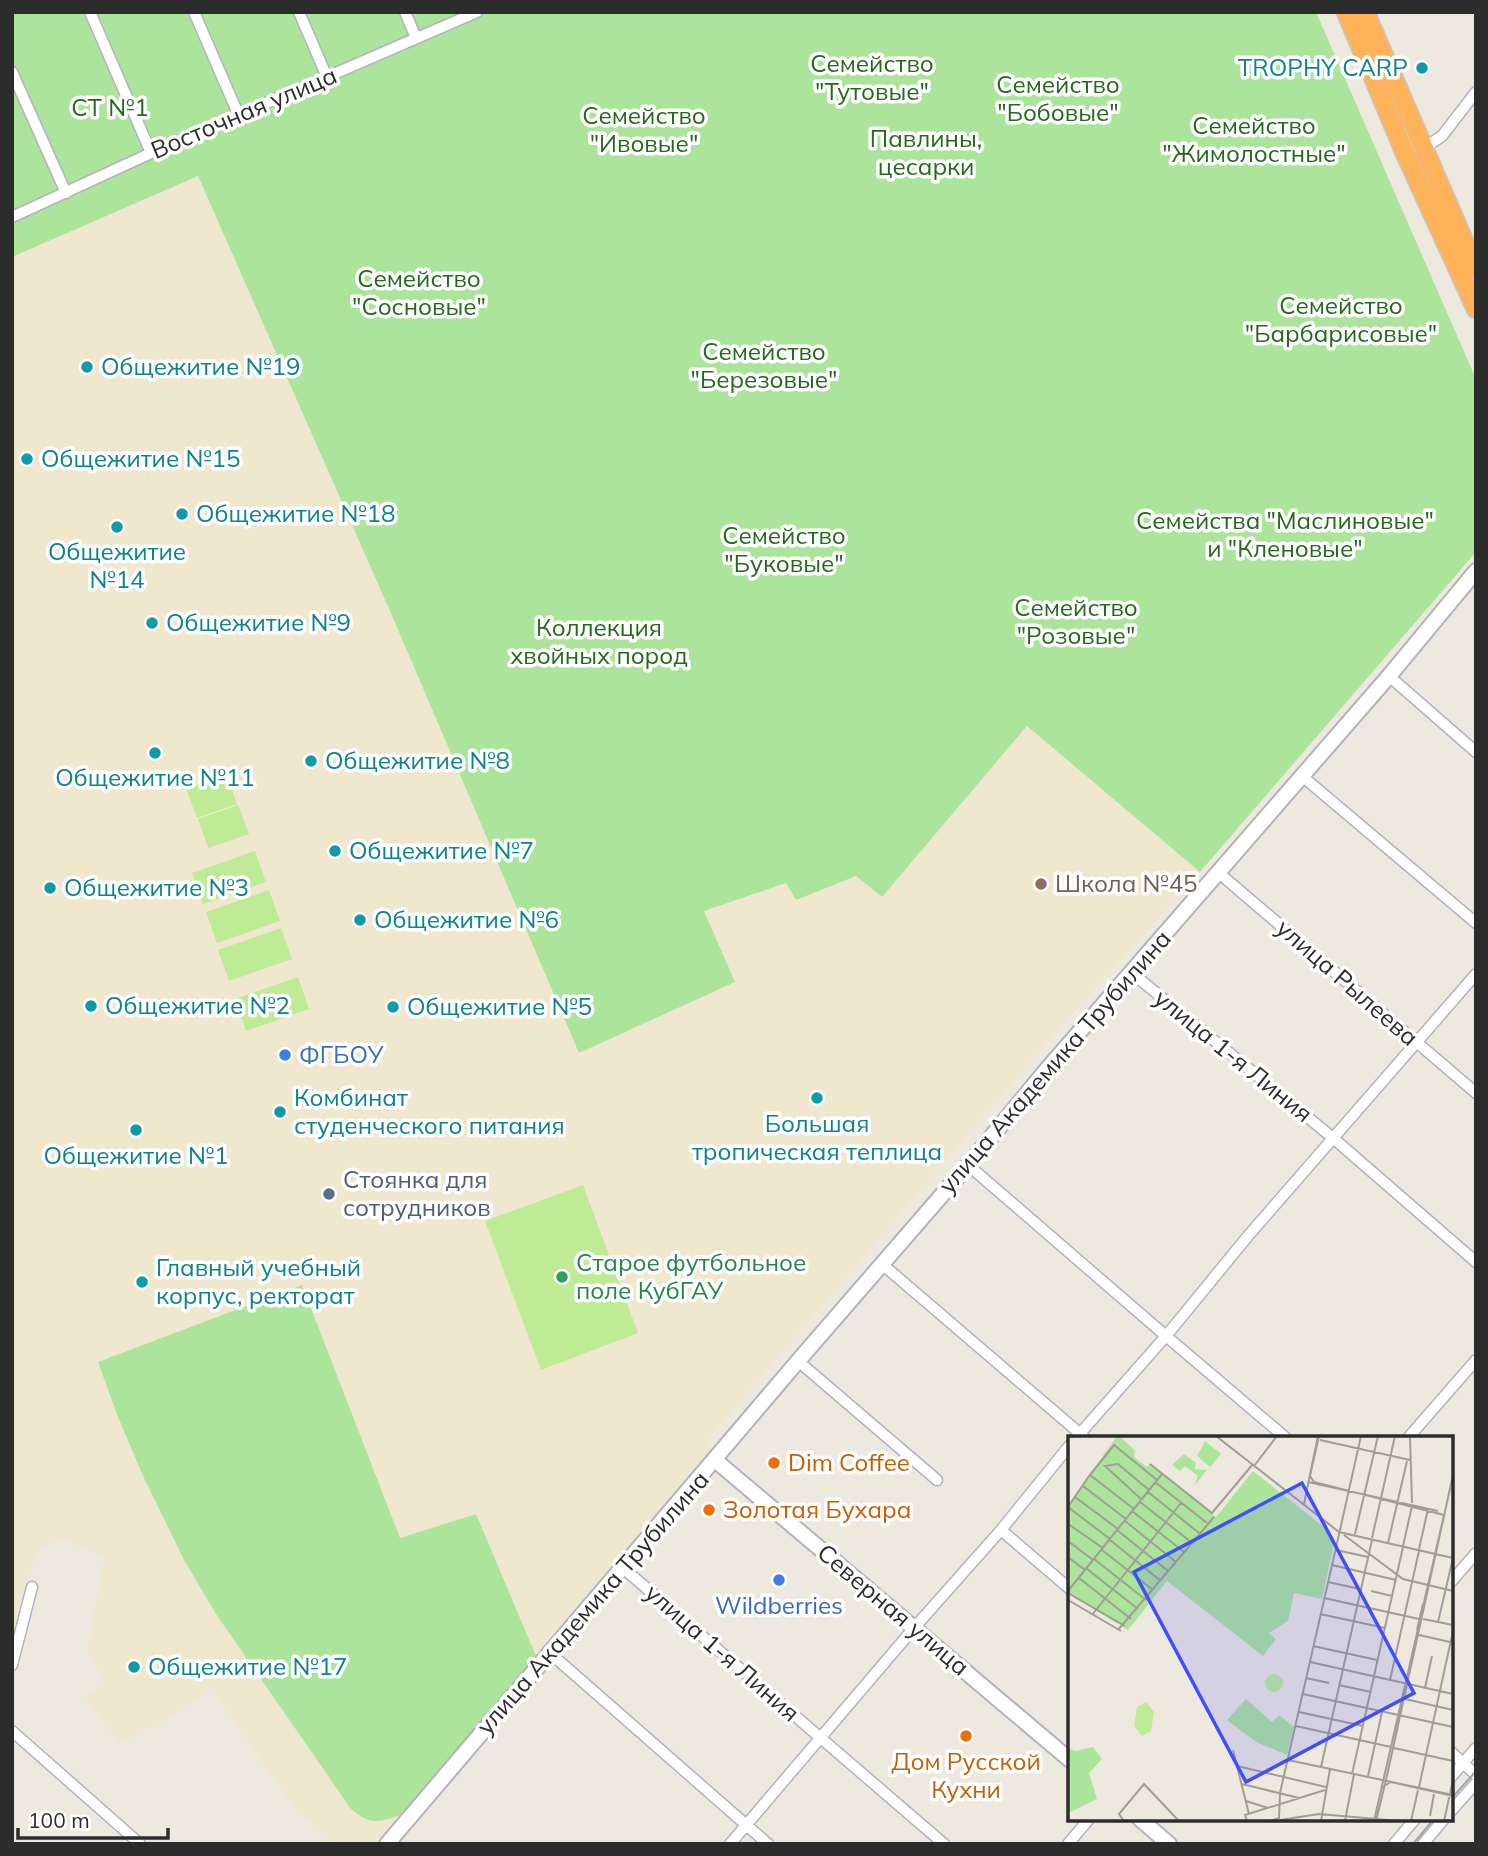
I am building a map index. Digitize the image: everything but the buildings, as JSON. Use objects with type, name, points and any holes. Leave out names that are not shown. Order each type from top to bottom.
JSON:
[{"type":"highway","points":[[1346,12],[1404,151],[1476,309]]},
{"type":"highway","points":[[1364,12],[1476,270]]},
{"type":"main road","name":"улица Академика Трубилина","points":[[387,1844],[1048,1068],[1474,577]]},
{"type":"main road","name":"Северная улица","points":[[715,1460],[1068,1758]]},
{"type":"main road","points":[[1142,1821],[1169,1844]]},
{"type":"street","points":[[90,12],[151,153]]},
{"type":"street","points":[[194,12],[239,116]]},
{"type":"street","points":[[299,12],[327,78]]},
{"type":"street","points":[[405,12],[416,38]]},
{"type":"street","name":"Восточная улица","points":[[12,217],[151,153],[477,12]]},
{"type":"street","points":[[12,72],[66,193]]},
{"type":"street","points":[[1424,148],[1442,136],[1476,92]]},
{"type":"street","points":[[1389,676],[1476,752]]},
{"type":"street","points":[[1302,776],[1476,923]]},
{"type":"street","name":"улица Рылеева","points":[[1219,873],[1476,1093]]},
{"type":"street","name":"улица 1-я Линия","points":[[1132,973],[1333,1138]]},
{"type":"street","name":"улица 1-я Линия","points":[[1080,1436],[1248,1236],[1476,974]]},
{"type":"street","points":[[1333,1138],[1476,1262]]},
{"type":"street","points":[[968,1165],[1284,1436]]},
{"type":"street","points":[[882,1264],[1080,1436]]},
{"type":"street","points":[[1410,1436],[1476,1360]]},
{"type":"street","points":[[798,1361],[937,1480]]},
{"type":"street","name":"улица 1-я Линия","points":[[730,1844],[1001,1530],[1068,1447]]},
{"type":"street","points":[[1001,1530],[1068,1587]]},
{"type":"street","points":[[1453,1580],[1476,1553]]},
{"type":"street","name":"улица 1-я Линия","points":[[623,1568],[821,1739]]},
{"type":"street","points":[[12,1665],[32,1587]]},
{"type":"street","points":[[550,1653],[768,1844]]},
{"type":"street","points":[[12,1731],[140,1844]]},
{"type":"street","points":[[821,1739],[944,1844]]},
{"type":"street","points":[[1453,1775],[1476,1748]]},
{"type":"street","points":[[1453,1754],[1476,1774]]},
{"type":"street","points":[[1453,1809],[1476,1783]]},
{"type":"street","points":[[1068,1844],[1087,1821]]},
{"type":"street","points":[[1394,1844],[1413,1821]]},
{"type":"street","points":[[1423,1844],[1442,1821]]},
{"type":"shaded area","points":[[197,175],[390,611],[579,1053],[703,911],[787,883],[796,900],[856,875],[882,896],[1028,726],[1200,872],[1049,1040],[708,1439],[712,1451],[376,1844],[335,1844],[294,1808],[212,1688],[151,1730],[146,1726],[121,1744],[84,1698],[106,1683],[87,1653],[104,1557],[63,1539],[43,1547],[34,1559],[12,1654],[12,257]]},
{"type":"green space","points":[[12,12],[1316,12],[1476,379],[1476,552],[1200,872],[1027,726],[882,897],[856,876],[796,900],[786,883],[704,911],[735,982],[579,1053],[390,611],[198,176],[12,257]]},
{"type":"green space","points":[[227,775],[237,804],[197,818],[186,789]]},
{"type":"green space","points":[[238,805],[249,834],[208,848],[198,819]]},
{"type":"green space","points":[[255,851],[266,882],[203,904],[192,873]]},
{"type":"green space","points":[[269,890],[280,921],[217,943],[206,912]]},
{"type":"green space","points":[[281,928],[292,959],[229,981],[218,950]]},
{"type":"green space","points":[[298,977],[309,1009],[246,1031],[235,999]]},
{"type":"green space","name":"Старое футбольное поле КубГАУ","points":[[583,1185],[638,1333],[541,1370],[485,1221]]},
{"type":"green space","points":[[302,1285],[400,1538],[476,1514],[536,1656],[401,1815],[380,1821],[364,1818],[351,1809],[216,1614],[184,1560],[143,1476],[98,1362]]},
{"type":"tram line","points":[[1453,1797],[1476,1771]]},
{"type":"tram line","points":[[1413,1844],[1432,1821]]},
{"type":"place","name":"TROPHY CARP","points":[[1422,68]]},
{"type":"place","name":"Общежитие №19","points":[[87,367]]},
{"type":"place","name":"Общежитие №15","points":[[27,459]]},
{"type":"place","name":"Общежитие №18","points":[[182,514]]},
{"type":"place","name":"Общежитие №14","points":[[117,527]]},
{"type":"place","name":"Общежитие №9","points":[[152,623]]},
{"type":"place","name":"Общежитие №11","points":[[155,753]]},
{"type":"place","name":"Общежитие №8","points":[[311,761]]},
{"type":"place","name":"Общежитие №7","points":[[335,851]]},
{"type":"place","name":"Школа №45","points":[[1041,884]]},
{"type":"place","name":"Общежитие №3","points":[[50,888]]},
{"type":"place","name":"Общежитие №6","points":[[360,920]]},
{"type":"place","name":"Общежитие №2","points":[[91,1006]]},
{"type":"place","name":"Общежитие №5","points":[[393,1007]]},
{"type":"place","name":"ФГБОУ","points":[[285,1055]]},
{"type":"place","name":"Большая тропическая теплица","points":[[817,1098]]},
{"type":"place","name":"Комбинат студенческого питания","points":[[280,1112]]},
{"type":"place","name":"Общежитие №1","points":[[136,1130]]},
{"type":"place","name":"Стоянка для сотрудников","points":[[329,1194]]},
{"type":"place","name":"Старое футбольное поле КубГАУ","points":[[562,1277]]},
{"type":"place","name":"Главный учебный корпус, ректорат","points":[[142,1282]]},
{"type":"place","name":"Dim Coffee","points":[[774,1463]]},
{"type":"place","name":"Золотая Бухара","points":[[709,1510]]},
{"type":"place","name":"Wildberries","points":[[779,1580]]},
{"type":"place","name":"Общежитие №17","points":[[134,1667]]},
{"type":"place","name":"Дом Русской Кухни","points":[[966,1736]]},
{"type":"park label","name":"Семейство \"Тутовые\"","points":[[872,78]]},
{"type":"park label","name":"Семейство \"Бобовые\"","points":[[1058,99]]},
{"type":"park label","name":"СТ №1","points":[[110,108]]},
{"type":"park label","name":"Семейство \"Ивовые\"","points":[[644,130]]},
{"type":"park label","name":"Семейство \"Жимолостные\"","points":[[1254,140]]},
{"type":"park label","name":"Павлины, цесарки","points":[[926,153]]},
{"type":"park label","name":"Семейство \"Сосновые\"","points":[[419,293]]},
{"type":"park label","name":"Семейство \"Барбарисовые\"","points":[[1341,320]]},
{"type":"park label","name":"Семейство \"Березовые\"","points":[[764,366]]},
{"type":"park label","name":"Семейства \"Маслиновые\" и \"Кленовые\"","points":[[1285,535]]},
{"type":"park label","name":"Семейство \"Буковые\"","points":[[784,550]]},
{"type":"park label","name":"Семейство \"Розовые\"","points":[[1076,622]]},
{"type":"park label","name":"Коллекция хвойных пород","points":[[599,642]]}]
